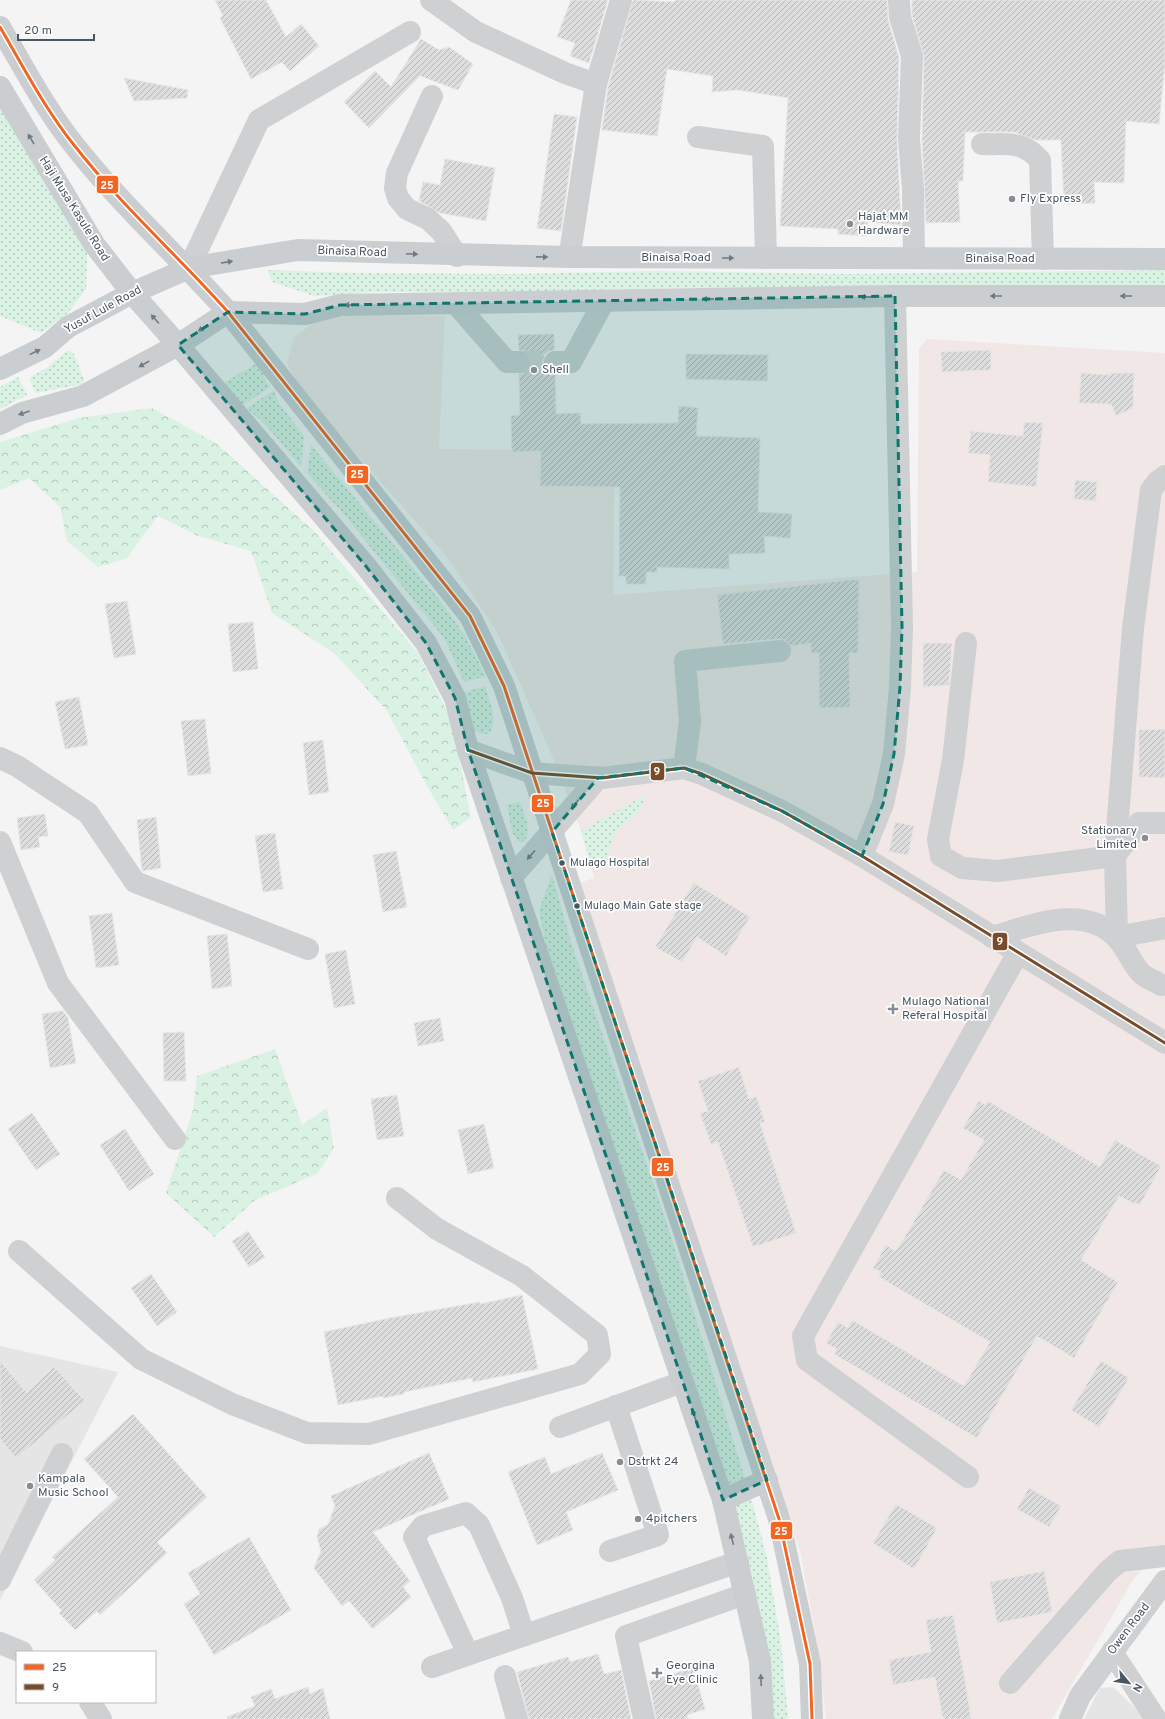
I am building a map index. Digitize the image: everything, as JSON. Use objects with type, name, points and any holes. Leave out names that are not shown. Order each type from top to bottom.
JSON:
[{"type":"main road","points":[[0,27],[43,100],[73,145],[127,206],[189,268],[228,312],[470,616],[504,686],[779,1519],[810,1664],[812,1719]]},
{"type":"main road","name":"Haji Musa Kasule Road","points":[[0,87],[94,244],[132,293],[365,565],[426,643],[455,698],[468,750],[722,1500],[738,1562],[760,1661],[763,1719]]},
{"type":"main road","name":"Binaisa Road","points":[[189,268],[298,250],[457,256],[1165,259]]},
{"type":"main road","name":"Yusuf Lule Road","points":[[0,369],[45,347],[68,327],[132,293],[189,268]]},
{"type":"main road","points":[[0,424],[22,413],[83,396],[178,345],[228,312],[305,314],[340,305],[895,296],[1165,296]]},
{"type":"main road","points":[[722,1500],[767,1480]]},
{"type":"street","points":[[431,0],[476,32],[565,73],[596,84]]},
{"type":"street","points":[[571,257],[571,246],[586,136],[596,84],[621,0]]},
{"type":"street","points":[[899,0],[900,17],[912,56],[909,139],[913,190],[914,258]]},
{"type":"street","points":[[189,268],[259,120],[410,32]]},
{"type":"street","points":[[432,96],[397,173],[395,188],[398,198],[408,209],[428,219],[441,231],[457,256]]},
{"type":"street","points":[[698,137],[763,146],[766,258]]},
{"type":"street","points":[[982,144],[1024,146],[1032,151],[1040,160],[1043,259]]},
{"type":"street","points":[[862,856],[883,804],[894,754],[900,687],[902,627],[895,296]]},
{"type":"street","points":[[555,362],[571,362],[604,301]]},
{"type":"street","points":[[456,304],[507,362],[519,362]]},
{"type":"street","points":[[1117,937],[1115,856],[1134,621],[1151,490],[1157,482],[1165,476]]},
{"type":"street","points":[[966,643],[953,760],[938,839],[941,856],[962,868],[998,871],[1115,856],[1139,823],[1165,823]]},
{"type":"street","points":[[684,768],[690,721],[685,660],[780,651]]},
{"type":"street","points":[[468,750],[532,773],[599,777],[684,768],[708,777],[782,811],[862,856],[1165,1043]]},
{"type":"street","points":[[0,758],[17,766],[88,813],[135,882],[308,949]]},
{"type":"street","points":[[511,878],[599,777]]},
{"type":"street","points":[[0,842],[58,983],[175,1139]]},
{"type":"street","points":[[992,937],[1052,920],[1075,918],[1105,928],[1117,937],[1141,973],[1161,985]]},
{"type":"street","points":[[1117,937],[1165,928]]},
{"type":"street","points":[[968,1477],[807,1360],[803,1336],[1018,953]]},
{"type":"street","points":[[19,1251],[141,1359],[232,1404],[307,1433],[369,1434],[580,1374],[600,1354],[597,1335],[522,1276],[436,1229],[397,1198]]},
{"type":"street","points":[[560,1427],[682,1382]]},
{"type":"street","points":[[610,1551],[658,1535],[616,1406]]},
{"type":"street","points":[[0,1580],[62,1454]]},
{"type":"street","points":[[468,1654],[414,1537],[422,1526],[466,1513],[479,1525],[512,1598],[524,1635]]},
{"type":"street","points":[[1010,1684],[1107,1572],[1120,1561],[1165,1556]]},
{"type":"street","points":[[432,1667],[738,1562]]},
{"type":"street","name":"Owen Road","points":[[1070,1719],[1080,1696],[1165,1581]]},
{"type":"street","points":[[644,1719],[626,1636],[745,1594]]},
{"type":"street","points":[[0,1643],[20,1651]]},
{"type":"street","points":[[1112,1652],[1158,1713]]},
{"type":"street","points":[[505,1676],[517,1719]]},
{"type":"street","points":[[91,1703],[101,1719]]},
{"type":"highlighted area","points":[[895,296],[902,627],[900,687],[894,754],[883,804],[862,856],[782,811],[684,768],[598,778],[552,832],[767,1480],[723,1500],[468,750],[455,698],[426,643],[365,565],[178,345],[228,312],[305,314],[340,305]]},
{"type":"shaded area","name":"Mulago National Referal Hospital","points":[[352,315],[445,316],[439,449],[615,450],[613,595],[917,572],[919,348],[927,339],[1165,353],[1165,1545],[1133,1580],[1052,1719],[826,1719],[817,1643],[800,1551],[743,1392],[642,1068],[576,884],[594,878],[581,831],[550,751],[497,632],[447,557],[301,392],[287,363],[294,337],[322,317]]},
{"type":"shaded area","name":"Kampala Music School","points":[[0,1346],[118,1372],[0,1600]]},
{"type":"shaded area","points":[[1113,1687],[1142,1715],[1144,1719],[1084,1719],[1100,1688]]},
{"type":"green space","points":[[0,95],[88,229],[86,289],[67,314],[41,333],[0,316]]},
{"type":"green space","points":[[267,270],[356,273],[511,274],[659,271],[848,274],[1165,270],[1165,286],[685,288],[511,292],[378,292],[314,296],[273,282]]},
{"type":"green space","points":[[68,350],[74,354],[84,380],[82,384],[36,393],[29,378],[48,367]]},
{"type":"green space","points":[[258,360],[266,381],[270,387],[243,405],[215,388],[254,365]]},
{"type":"green space","points":[[18,377],[27,395],[0,409],[0,387]]},
{"type":"green space","points":[[274,390],[278,402],[304,436],[301,467],[266,425],[247,408]]},
{"type":"green space","points":[[152,408],[216,443],[315,532],[418,653],[451,719],[471,817],[453,830],[427,786],[387,711],[334,653],[272,613],[251,551],[198,536],[158,516],[127,558],[98,567],[67,541],[60,507],[29,478],[0,490],[0,442],[79,418]]},
{"type":"green space","points":[[311,445],[442,603],[465,636],[486,676],[464,682],[444,638],[343,513],[307,473]]},
{"type":"green space","points":[[485,686],[492,711],[493,723],[488,734],[481,734],[474,731],[465,692]]},
{"type":"green space","points":[[645,795],[643,803],[637,813],[620,827],[614,836],[607,859],[599,866],[592,868],[581,831]]},
{"type":"green space","points":[[520,802],[528,828],[527,838],[524,842],[518,841],[512,832],[507,805]]},
{"type":"green space","points":[[552,874],[570,939],[668,1227],[754,1508],[767,1558],[781,1642],[788,1719],[774,1719],[769,1667],[761,1615],[736,1514],[547,952],[539,910]]},
{"type":"green space","points":[[275,1049],[302,1125],[327,1108],[334,1148],[317,1174],[255,1200],[214,1237],[166,1193],[193,1110],[197,1076]]},
{"type":"building","points":[[215,0],[266,0],[286,37],[301,24],[319,46],[290,71],[282,62],[251,79],[220,18],[223,16]]},
{"type":"building","points":[[571,0],[608,0],[589,63],[570,56],[575,43],[557,37]]},
{"type":"building","points":[[633,0],[675,2],[676,0],[887,0],[888,20],[899,58],[897,139],[901,225],[868,222],[866,236],[838,234],[838,229],[780,226],[788,98],[738,90],[712,92],[713,76],[667,69],[657,136],[602,130],[608,87]]},
{"type":"building","points":[[912,0],[1165,0],[1165,64],[1159,124],[1126,121],[1124,183],[1094,182],[1095,203],[1064,204],[1061,140],[1035,140],[1014,132],[965,132],[963,181],[958,181],[960,222],[926,223],[922,139],[924,56],[912,15]]},
{"type":"building","points":[[421,39],[439,50],[449,47],[473,64],[458,90],[420,76],[369,128],[344,102],[375,71],[391,87]]},
{"type":"building","points":[[124,78],[188,90],[187,98],[134,101]]},
{"type":"building","points":[[554,114],[577,117],[561,231],[537,228]]},
{"type":"building","points":[[445,159],[495,168],[486,221],[440,213],[419,201],[423,182],[440,185]]},
{"type":"building","points":[[554,334],[554,350],[548,351],[544,355],[543,362],[544,368],[548,373],[555,374],[556,414],[580,413],[581,424],[678,423],[679,406],[698,408],[696,436],[760,438],[758,512],[792,514],[790,538],[764,536],[765,553],[729,554],[729,569],[657,567],[657,572],[646,572],[646,584],[626,584],[626,576],[619,576],[620,487],[540,486],[541,451],[512,452],[511,416],[520,415],[519,374],[526,373],[530,368],[531,362],[530,356],[526,351],[519,350],[518,335]]},
{"type":"building","points":[[991,350],[991,370],[942,372],[941,352]]},
{"type":"building","points":[[686,354],[768,355],[767,381],[686,379]]},
{"type":"building","points":[[1081,373],[1111,375],[1111,373],[1134,373],[1133,408],[1116,416],[1111,404],[1079,403]]},
{"type":"building","points":[[1024,422],[1043,423],[1036,487],[988,482],[990,455],[968,453],[971,431],[1023,436]]},
{"type":"building","points":[[1075,480],[1097,482],[1096,501],[1074,499]]},
{"type":"building","points":[[859,579],[858,653],[849,653],[850,707],[819,708],[819,653],[811,653],[811,643],[791,646],[785,640],[779,639],[723,644],[717,595]]},
{"type":"building","points":[[127,601],[136,654],[114,658],[105,604]]},
{"type":"building","points":[[253,622],[258,669],[233,672],[228,624]]},
{"type":"building","points":[[923,643],[952,643],[949,685],[923,687]]},
{"type":"building","points":[[79,697],[88,745],[65,749],[55,702]]},
{"type":"building","points":[[205,719],[211,773],[188,776],[181,721]]},
{"type":"building","points":[[1165,729],[1165,778],[1139,777],[1139,730]]},
{"type":"building","points":[[323,740],[329,792],[309,795],[303,743]]},
{"type":"building","points":[[45,814],[48,836],[38,837],[40,847],[21,850],[17,818]]},
{"type":"building","points":[[156,817],[161,868],[142,871],[137,820]]},
{"type":"building","points":[[895,822],[914,826],[908,855],[889,852]]},
{"type":"building","points":[[275,833],[283,889],[263,892],[255,836]]},
{"type":"building","points":[[396,851],[407,907],[383,912],[373,855]]},
{"type":"building","points":[[694,883],[750,917],[726,956],[697,937],[682,962],[655,947]]},
{"type":"building","points":[[112,913],[119,965],[96,968],[89,916]]},
{"type":"building","points":[[227,934],[232,986],[212,989],[207,936]]},
{"type":"building","points":[[346,950],[355,1004],[334,1008],[325,954]]},
{"type":"building","points":[[63,1011],[68,1018],[76,1063],[50,1068],[42,1014]]},
{"type":"building","points":[[440,1018],[444,1041],[418,1046],[414,1023]]},
{"type":"building","points":[[184,1032],[186,1081],[164,1081],[163,1033]]},
{"type":"building","points":[[739,1067],[749,1099],[756,1096],[765,1122],[760,1123],[796,1233],[753,1247],[718,1142],[711,1144],[700,1113],[708,1111],[698,1081]]},
{"type":"building","points":[[397,1095],[404,1136],[377,1140],[371,1099]]},
{"type":"building","points":[[979,1101],[985,1105],[988,1101],[1100,1167],[1115,1140],[1161,1166],[1140,1205],[1135,1202],[1134,1204],[1119,1196],[1081,1260],[1118,1282],[1074,1358],[1037,1336],[977,1438],[834,1354],[837,1349],[826,1343],[838,1322],[848,1328],[852,1320],[964,1386],[990,1342],[879,1277],[881,1272],[873,1268],[886,1245],[895,1251],[900,1245],[944,1170],[961,1180],[984,1140],[963,1128]]},
{"type":"building","points":[[32,1113],[60,1154],[36,1170],[8,1129]]},
{"type":"building","points":[[484,1124],[494,1168],[468,1174],[458,1130]]},
{"type":"building","points":[[125,1129],[154,1174],[129,1191],[100,1145]]},
{"type":"building","points":[[248,1231],[265,1257],[249,1267],[232,1241]]},
{"type":"building","points":[[151,1274],[177,1312],[157,1326],[131,1288]]},
{"type":"building","points":[[522,1295],[538,1369],[473,1382],[472,1378],[404,1392],[404,1394],[383,1398],[383,1396],[338,1405],[324,1332],[390,1318],[480,1302],[480,1304]]},
{"type":"building","points":[[0,1361],[27,1393],[54,1367],[85,1401],[16,1458],[0,1439]]},
{"type":"building","points":[[1101,1361],[1129,1378],[1099,1427],[1071,1410]]},
{"type":"building","points":[[133,1414],[207,1497],[157,1542],[167,1553],[100,1615],[97,1611],[75,1630],[59,1613],[62,1611],[34,1580],[55,1560],[52,1557],[118,1497],[84,1459]]},
{"type":"building","points":[[429,1453],[449,1499],[373,1532],[410,1581],[403,1587],[411,1597],[373,1629],[349,1601],[342,1606],[314,1568],[321,1551],[317,1537],[319,1529],[328,1525],[335,1506],[331,1496]]},
{"type":"building","points":[[602,1453],[618,1490],[566,1512],[573,1530],[537,1545],[508,1472],[545,1457],[551,1474]]},
{"type":"building","points":[[1029,1488],[1061,1506],[1049,1527],[1017,1509]]},
{"type":"building","points":[[896,1504],[937,1528],[914,1569],[873,1543]]},
{"type":"building","points":[[249,1537],[291,1610],[214,1655],[184,1604],[200,1594],[188,1573]]},
{"type":"building","points":[[1044,1571],[1052,1612],[997,1623],[990,1582]]},
{"type":"building","points":[[953,1615],[971,1719],[943,1719],[935,1677],[893,1685],[889,1660],[931,1652],[926,1620]]},
{"type":"building","points":[[598,1654],[604,1674],[621,1670],[631,1719],[529,1719],[517,1672],[568,1657],[570,1662]]},
{"type":"building","points":[[693,1668],[705,1709],[687,1715],[688,1719],[656,1719],[649,1681]]},
{"type":"building","points":[[308,1687],[310,1694],[323,1688],[330,1719],[228,1719],[227,1717],[255,1706],[251,1697],[271,1689],[275,1699]]},
{"type":"tunnel","points":[[519,362],[555,362]]},
{"type":"transit line","name":"25","points":[[0,27],[53,117],[74,145],[111,189],[228,312],[470,616],[504,686],[779,1519],[810,1664],[812,1719]]},
{"type":"transit line","name":"9","points":[[468,750],[532,773],[602,778],[684,768],[702,774],[782,811],[862,856],[1165,1043]]},
{"type":"place","name":"Fly Express","points":[[1012,199]]},
{"type":"place","name":"Hajat MM Hardware","points":[[850,224]]},
{"type":"place","name":"Shell","points":[[534,370]]},
{"type":"place","name":"Stationary Limited","points":[[1145,838]]},
{"type":"place","name":"Mulago Hospital","points":[[562,863]]},
{"type":"place","name":"Mulago Main Gate stage","points":[[577,906]]},
{"type":"place","name":"Mulago National Referal Hospital","points":[[893,1009]]},
{"type":"place","name":"Dstrkt 24","points":[[620,1462]]},
{"type":"place","name":"Kampala Music School","points":[[30,1486]]},
{"type":"place","name":"4pitchers","points":[[638,1519]]},
{"type":"place","name":"Georgina Eye Clinic","points":[[657,1673]]}]
